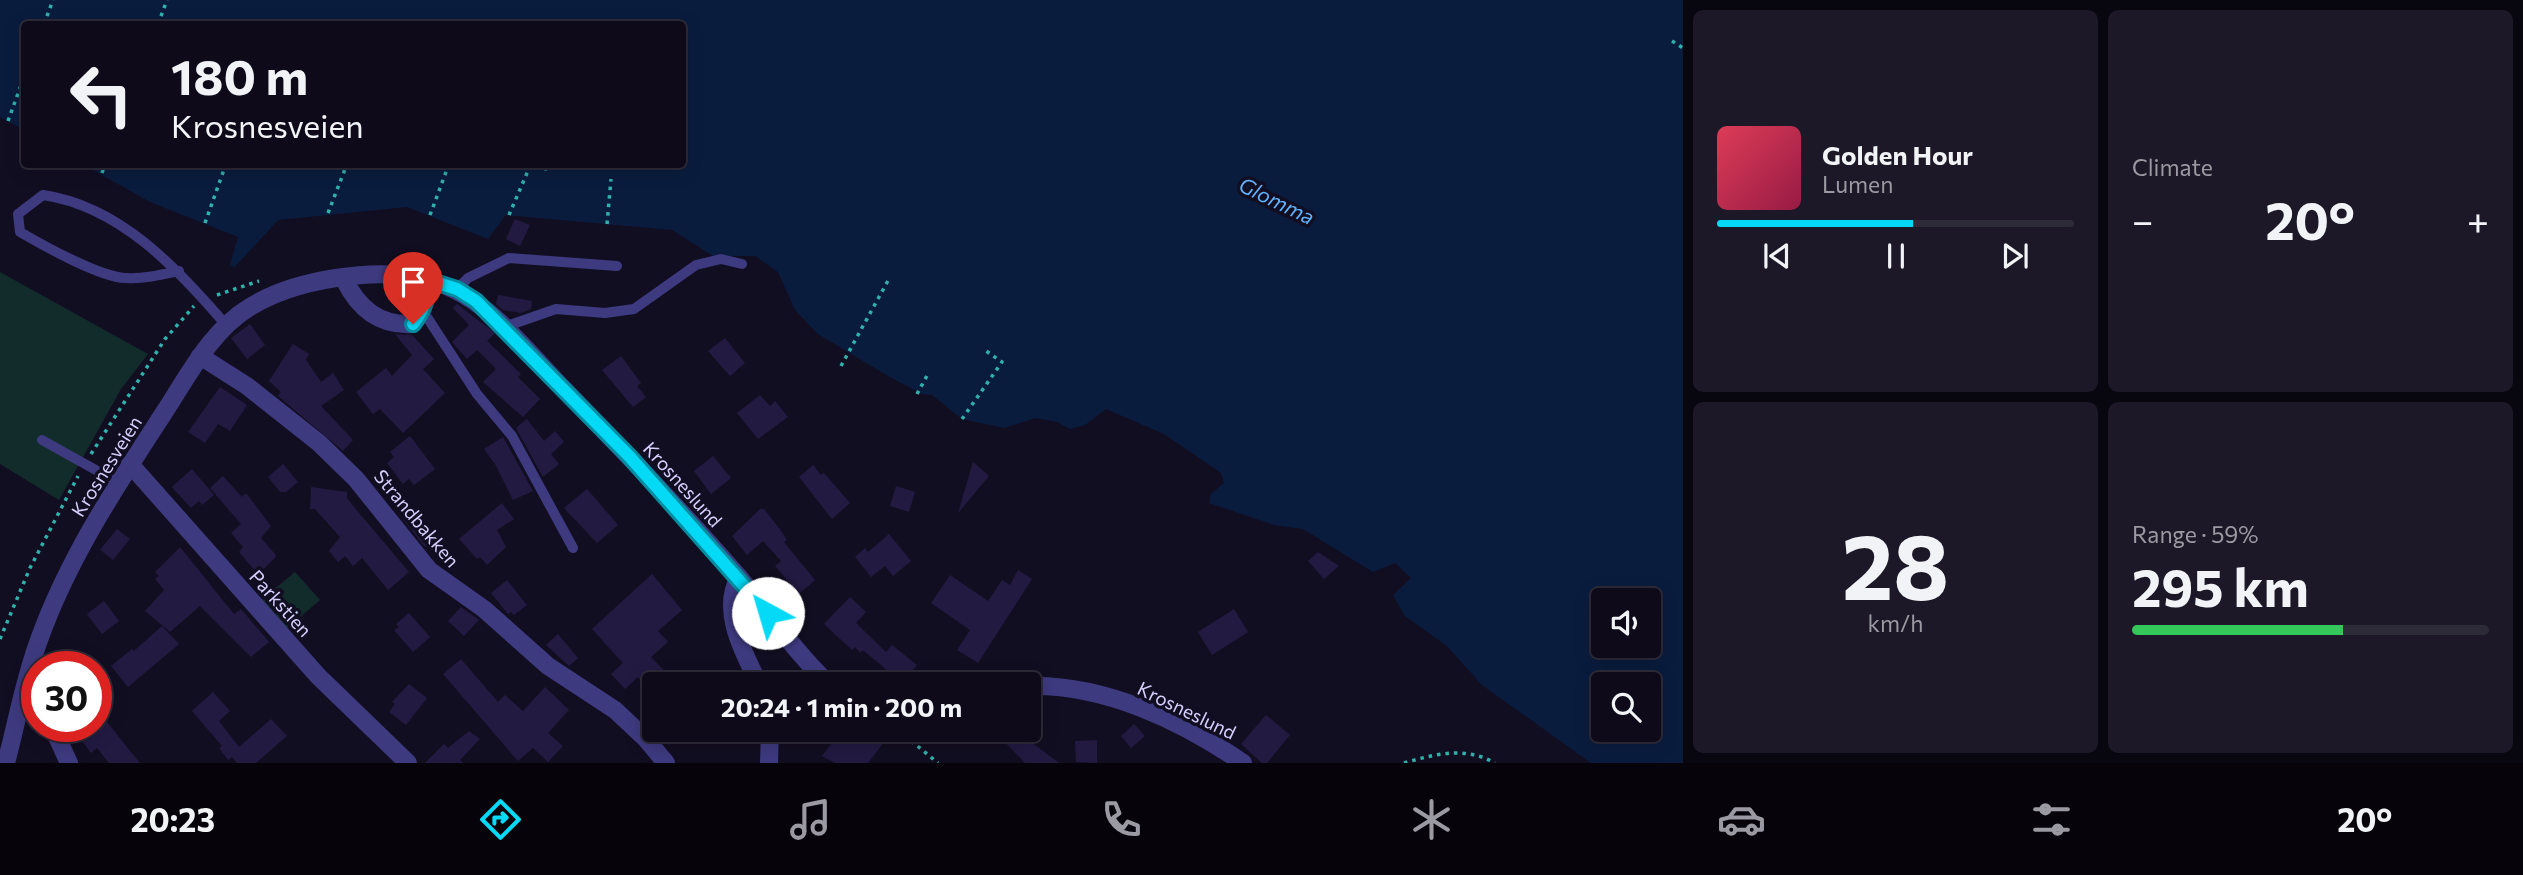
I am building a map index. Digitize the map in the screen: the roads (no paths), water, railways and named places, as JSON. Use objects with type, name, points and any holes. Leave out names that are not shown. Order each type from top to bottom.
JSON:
[{"type":"street","name":"Krosnesveien","points":[[37,651],[38,641],[60,588],[118,483],[200,356],[226,325],[249,307],[276,293],[376,273],[402,274],[425,279]]},
{"type":"street","points":[[344,279],[352,298],[367,312],[383,321],[413,324],[423,311],[427,296],[425,279]]},
{"type":"street","name":"Krosneslund","points":[[425,279],[457,289],[476,301],[504,327],[629,456],[739,577],[819,672]]},
{"type":"street","name":"Strandbakken","points":[[200,356],[247,386],[319,443],[356,479],[429,570],[484,609],[548,666],[615,710],[646,739],[664,762]]},
{"type":"street","name":"Parkstien","points":[[130,464],[318,676],[408,763]]},
{"type":"street","points":[[739,577],[735,585],[733,606],[736,632],[754,672]]},
{"type":"street","name":"Krosneslund","points":[[1041,687],[1082,690],[1118,700],[1205,738],[1243,763]]},
{"type":"street","name":"Krosnesveien","points":[[6,763],[21,724]]},
{"type":"street","points":[[59,742],[69,763]]},
{"type":"street","points":[[769,763],[770,742]]},
{"type":"lane","points":[[179,271],[154,277],[122,278],[54,251],[20,232],[19,214],[43,195],[66,199],[157,250],[179,271],[226,325]]},
{"type":"lane","points":[[457,289],[468,278],[509,258],[617,266]]},
{"type":"lane","points":[[504,327],[556,309],[605,313],[634,309],[696,265],[721,259],[742,264]]},
{"type":"lane","points":[[423,311],[477,394],[512,436],[573,548]]},
{"type":"lane","points":[[41,440],[118,483]]},
{"type":"water","name":"Glomma","points":[[0,0],[1683,0],[1683,763],[1591,763],[1482,685],[1447,646],[1405,616],[1393,595],[1411,578],[1395,563],[1373,572],[1303,529],[1274,525],[1209,503],[1211,494],[1224,483],[1221,473],[1164,434],[1106,409],[1085,425],[1070,429],[1057,422],[1036,418],[1004,428],[962,419],[932,395],[922,394],[888,376],[818,334],[795,310],[778,272],[755,256],[713,256],[672,230],[506,215],[488,239],[407,207],[278,220],[234,268],[230,264],[238,237],[150,202],[89,168],[686,168],[686,21],[21,21],[21,128],[0,117]]}]
